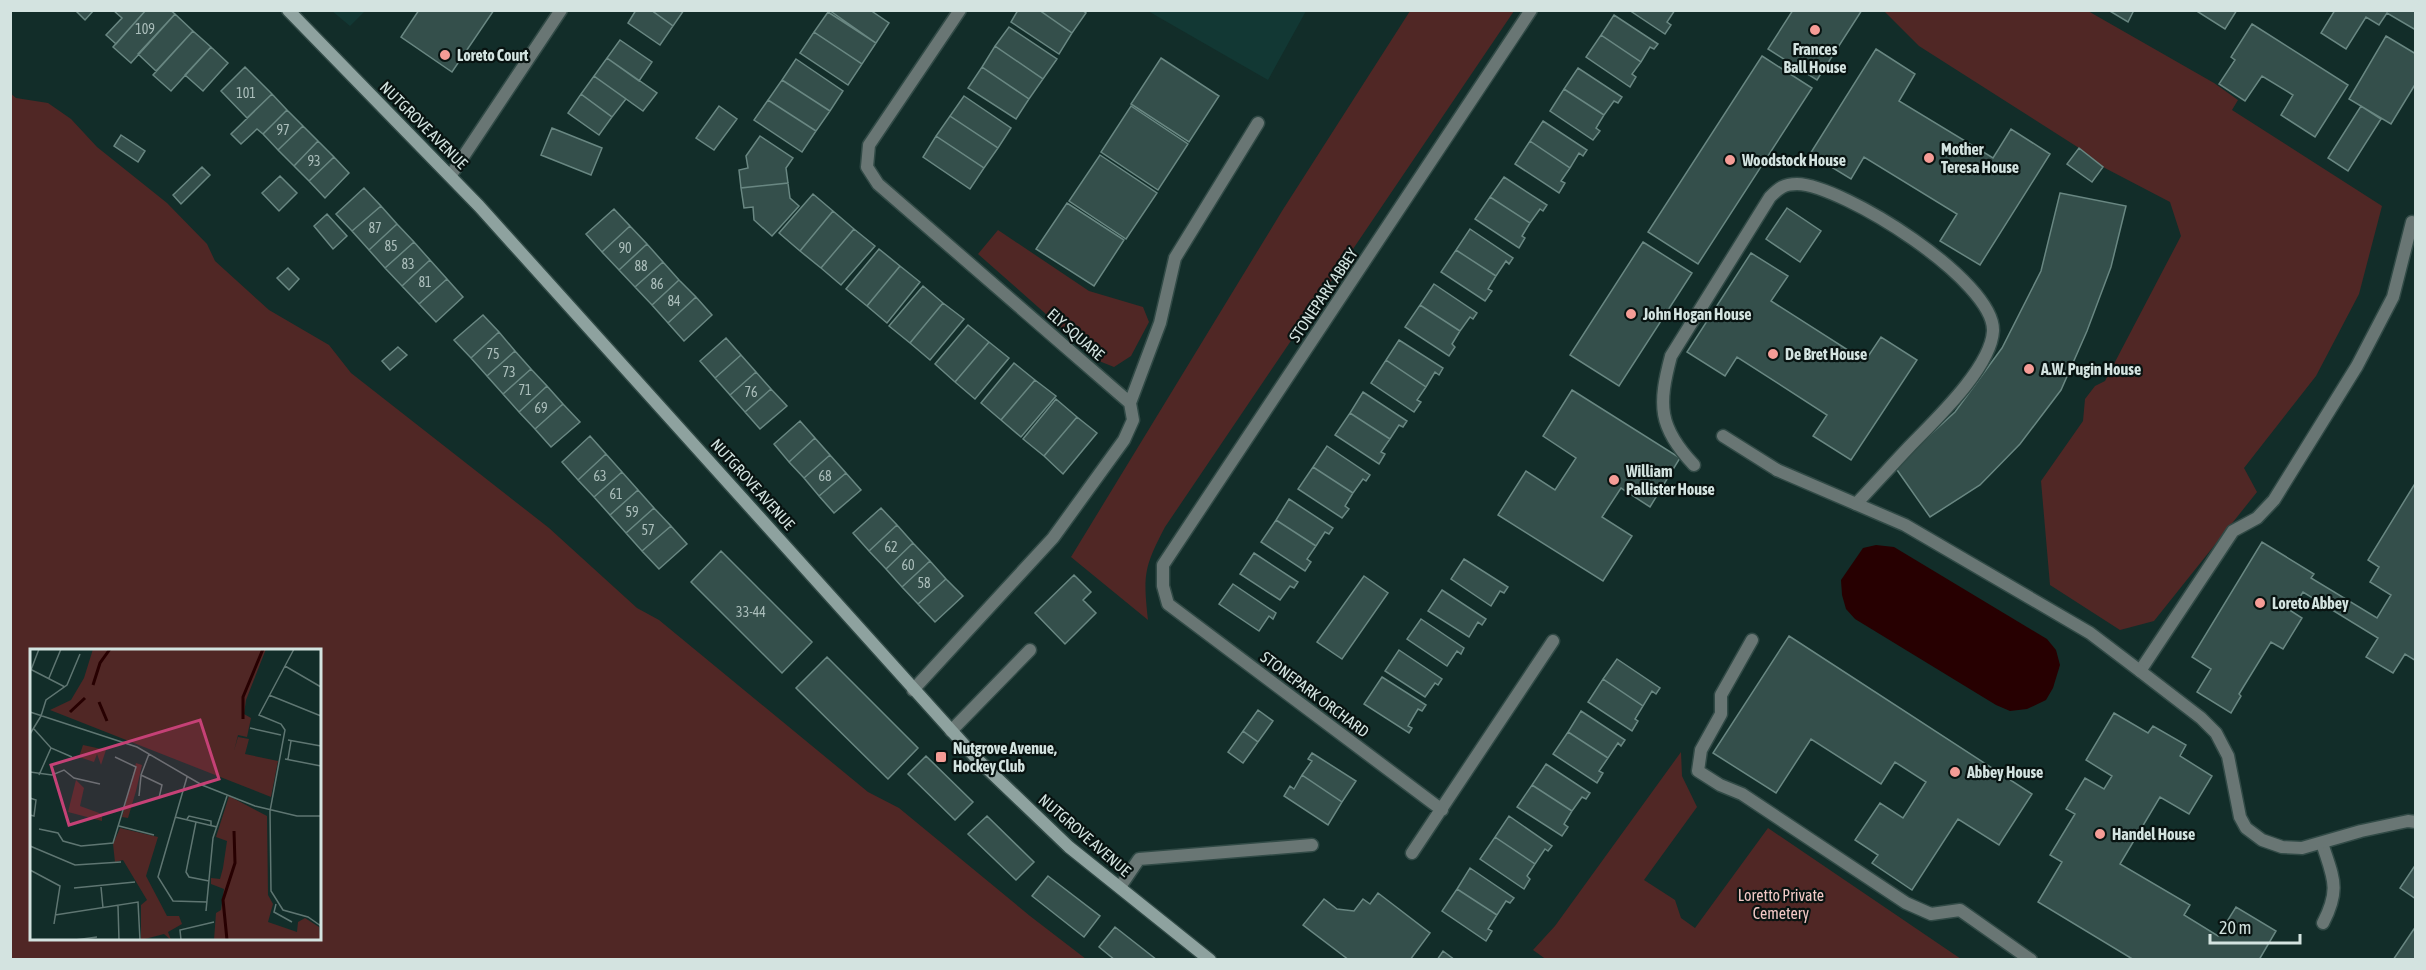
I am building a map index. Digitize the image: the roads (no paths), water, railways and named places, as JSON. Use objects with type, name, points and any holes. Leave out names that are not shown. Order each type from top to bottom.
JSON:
[{"type":"main road","name":"NUTGROVE AVENUE","points":[[288,10],[451,175],[668,413],[977,759],[1069,847],[1210,960]]},
{"type":"street","points":[[451,175],[561,10]]},
{"type":"street","name":"ELY SQUARE","points":[[960,10],[869,145],[867,167],[878,184],[1130,403]]},
{"type":"street","name":"STONEPARK ABBEY","points":[[1168,604],[1162,586],[1164,565],[1531,10]]},
{"type":"street","points":[[913,690],[1053,538],[1125,440],[1133,420],[1130,403],[1160,322],[1176,258],[1258,123]]},
{"type":"street","points":[[1694,465],[1678,448],[1665,425],[1662,404],[1671,356],[1770,197],[1781,186],[1799,184],[1837,196],[1871,213],[1926,247],[1966,282],[1987,306],[1993,330],[1986,356],[1956,398],[1856,504]]},
{"type":"street","points":[[2140,671],[2233,531],[2257,518],[2274,500],[2357,366],[2393,297],[2412,222]]},
{"type":"street","points":[[1723,436],[1777,470],[1905,525],[2090,633],[2201,718],[2216,733],[2228,756],[2236,802],[2246,828],[2262,840],[2282,847],[2302,848],[2361,831],[2408,821],[2415,822]]},
{"type":"street","name":"STONEPARK ORCHARD","points":[[1168,604],[1442,810]]},
{"type":"street","points":[[1752,640],[1721,695],[1722,714],[1701,750],[1698,771],[1719,785],[1742,794],[1906,903],[1931,914],[1960,910],[2031,960]]},
{"type":"street","points":[[1412,853],[1553,642]]},
{"type":"street","points":[[951,731],[1030,650]]},
{"type":"street","points":[[2322,843],[2335,888],[2332,905],[2323,923]]},
{"type":"street","points":[[1120,887],[1139,859],[1312,845]]},
{"type":"place","name":"Frances Ball House","points":[[1815,30]]},
{"type":"place","name":"Loreto Court","points":[[445,55]]},
{"type":"place","name":"Mother Teresa House","points":[[1929,158]]},
{"type":"place","name":"Woodstock House","points":[[1730,160]]},
{"type":"place","name":"John Hogan House","points":[[1631,314]]},
{"type":"place","name":"De Bret House","points":[[1773,354]]},
{"type":"place","name":"A.W. Pugin House","points":[[2029,369]]},
{"type":"place","name":"William Pallister House","points":[[1614,480]]},
{"type":"place","name":"Loreto Abbey","points":[[2260,603]]},
{"type":"place","name":"Nutgrove Avenue, Hockey Club","points":[[941,757]]},
{"type":"place","name":"Abbey House","points":[[1955,772]]},
{"type":"place","name":"Handel House","points":[[2100,834]]},
{"type":"park label","name":"Loretto Private Cemetery","points":[[1781,904]]}]
